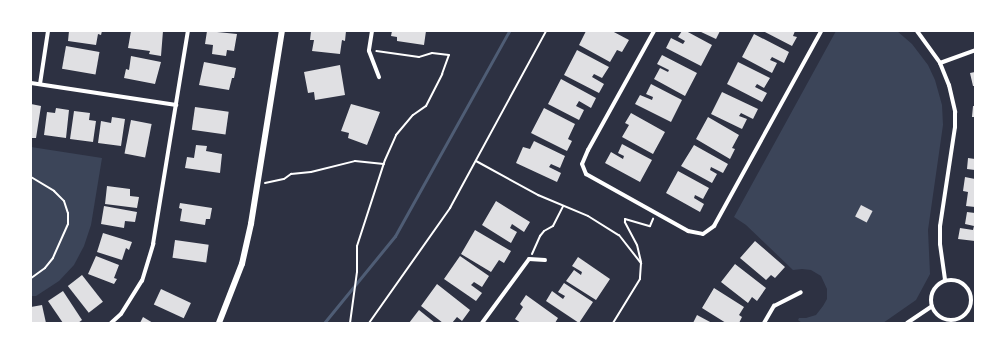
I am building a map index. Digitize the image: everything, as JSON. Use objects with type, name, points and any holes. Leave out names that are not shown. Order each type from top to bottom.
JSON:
[{"type":"street","points":[[40,84],[48,31]]},
{"type":"street","points":[[111,323],[121,314],[142,281],[154,244],[188,31]]},
{"type":"street","points":[[219,323],[242,264],[251,224],[282,31]]},
{"type":"street","points":[[372,31],[369,51],[379,77]]},
{"type":"street","points":[[654,31],[588,150],[582,164],[586,174],[688,231],[703,234],[714,226],[821,31]]},
{"type":"street","points":[[917,31],[940,63],[950,85],[955,112],[955,127],[940,226],[940,244],[945,280]]},
{"type":"street","points":[[940,63],[975,50]]},
{"type":"street","points":[[31,83],[176,105]]},
{"type":"street","points":[[482,323],[529,259],[545,260]]},
{"type":"street","points":[[952,279],[963,283],[973,293],[971,306],[968,312],[958,319],[945,319],[935,312],[932,306],[931,300],[935,288],[945,280],[952,279]]},
{"type":"street","points":[[764,323],[774,306],[801,292]]},
{"type":"street","points":[[907,323],[932,306]]},
{"type":"path","points":[[369,323],[450,208],[546,31]]},
{"type":"path","points":[[350,323],[357,272],[357,246],[384,164],[396,135],[413,115],[426,106],[442,74],[449,55],[432,53],[419,57],[369,51]]},
{"type":"path","points":[[258,184],[284,179],[291,174],[311,172],[355,161],[384,164]]},
{"type":"path","points":[[476,162],[538,195],[588,216],[619,235],[642,263]]},
{"type":"path","points":[[31,177],[54,191],[64,201],[68,213],[68,224],[53,258],[45,268],[31,278]]},
{"type":"path","points":[[529,259],[540,236],[544,231],[553,226],[563,206]]},
{"type":"path","points":[[613,323],[640,279],[642,263],[637,245],[625,222],[625,219],[650,226],[656,214]]},
{"type":"path","points":[[631,248],[637,245]]},
{"type":"shaded area","points":[[836,31],[897,31],[912,44],[928,65],[935,80],[942,105],[943,125],[928,230],[930,274],[916,300],[883,323],[802,323],[798,320],[799,318],[806,318],[816,315],[827,299],[827,289],[821,276],[811,270],[793,270],[746,225],[734,217]]},
{"type":"shaded area","points":[[31,147],[102,158],[91,225],[84,246],[74,265],[59,281],[36,296],[31,296]]},
{"type":"building","points":[[69,31],[102,31],[101,35],[98,34],[96,45],[68,41]]},
{"type":"building","points":[[131,31],[163,31],[161,56],[149,54],[150,51],[128,48]]},
{"type":"building","points":[[207,31],[237,34],[234,51],[227,50],[226,56],[212,54],[213,45],[205,44]]},
{"type":"building","points":[[311,31],[346,31],[345,41],[342,40],[340,54],[312,51],[314,40],[310,40]]},
{"type":"building","points":[[392,31],[426,31],[424,45],[397,41],[397,37],[391,36]]},
{"type":"building","points":[[586,31],[612,31],[629,40],[622,52],[617,50],[610,62],[579,45]]},
{"type":"building","points":[[682,31],[686,31],[712,45],[701,66],[666,48],[671,38],[683,44],[685,41],[678,37]]},
{"type":"building","points":[[699,31],[720,31],[716,39]]},
{"type":"building","points":[[763,31],[795,31],[793,36],[797,37],[792,46]]},
{"type":"building","points":[[754,34],[789,52],[784,63],[772,57],[770,60],[777,63],[772,73],[742,57]]},
{"type":"building","points":[[66,46],[99,52],[95,75],[62,69]]},
{"type":"building","points":[[577,50],[609,67],[602,78],[594,74],[592,77],[604,84],[599,93],[564,75]]},
{"type":"building","points":[[662,55],[697,73],[685,96],[654,79],[660,68],[668,72],[669,70],[657,64]]},
{"type":"building","points":[[131,56],[161,62],[155,84],[124,78],[126,69],[129,70]]},
{"type":"building","points":[[204,62],[236,68],[229,90],[199,85]]},
{"type":"building","points":[[738,62],[770,78],[764,88],[757,84],[755,87],[767,93],[762,102],[727,84]]},
{"type":"building","points":[[340,65],[345,95],[315,100],[314,92],[308,93],[304,72]]},
{"type":"building","points":[[975,72],[975,86],[973,86],[970,73]]},
{"type":"building","points":[[561,79],[596,98],[591,108],[579,101],[576,106],[584,110],[579,120],[548,104]]},
{"type":"building","points":[[651,84],[682,100],[671,122],[635,104],[640,95],[652,100],[653,97],[646,94]]},
{"type":"building","points":[[722,92],[758,109],[753,119],[741,113],[739,116],[747,119],[742,129],[711,114]]},
{"type":"building","points":[[31,104],[41,106],[36,138],[31,138]]},
{"type":"building","points":[[351,104],[380,112],[367,145],[348,138],[349,133],[341,131]]},
{"type":"building","points":[[973,106],[975,106],[975,117],[972,117]]},
{"type":"building","points":[[195,107],[229,112],[225,135],[192,130]]},
{"type":"building","points":[[56,108],[69,110],[66,138],[44,135],[47,112],[55,113]]},
{"type":"building","points":[[544,108],[575,124],[568,139],[572,141],[567,151],[531,133]]},
{"type":"building","points":[[74,111],[90,113],[89,120],[96,121],[93,142],[70,139]]},
{"type":"building","points":[[631,113],[665,132],[653,154],[622,137],[629,125],[625,123]]},
{"type":"building","points":[[112,117],[125,119],[121,146],[98,143],[101,121],[111,123]]},
{"type":"building","points":[[708,117],[739,135],[732,148],[735,149],[730,159],[696,139]]},
{"type":"building","points":[[131,120],[152,124],[145,157],[125,153]]},
{"type":"building","points":[[534,141],[565,156],[560,168],[551,164],[549,167],[561,173],[557,182],[516,163],[523,147],[530,149]]},
{"type":"building","points":[[622,144],[652,160],[640,182],[605,163],[611,152],[623,159],[624,156],[618,153]]},
{"type":"building","points":[[196,145],[207,146],[206,151],[222,154],[220,173],[185,168],[187,157],[194,158]]},
{"type":"building","points":[[694,145],[728,164],[723,173],[711,167],[710,170],[717,174],[712,183],[681,166]]},
{"type":"building","points":[[968,158],[975,159],[975,170],[967,169]]},
{"type":"building","points":[[678,171],[709,188],[703,199],[695,195],[694,198],[704,204],[700,212],[666,193]]},
{"type":"building","points":[[965,177],[975,179],[975,207],[966,206],[968,192],[963,191]]},
{"type":"building","points":[[107,186],[130,189],[130,196],[139,197],[137,208],[105,204]]},
{"type":"building","points":[[496,201],[530,222],[524,232],[512,224],[510,228],[517,232],[511,243],[482,225]]},
{"type":"building","points":[[180,203],[212,208],[210,219],[206,219],[205,225],[180,221],[182,209],[179,208]]},
{"type":"building","points":[[861,205],[873,211],[867,222],[855,217]]},
{"type":"building","points":[[104,206],[137,212],[135,222],[125,221],[124,228],[101,224]]},
{"type":"building","points":[[967,212],[975,213],[975,241],[958,239],[960,228],[973,230],[974,226],[965,224]]},
{"type":"building","points":[[475,230],[511,251],[504,263],[499,260],[491,272],[461,254]]},
{"type":"building","points":[[103,233],[132,242],[129,250],[126,248],[122,260],[97,252]]},
{"type":"building","points":[[175,240],[209,245],[206,263],[172,258]]},
{"type":"building","points":[[755,241],[785,267],[775,278],[771,275],[766,280],[740,258]]},
{"type":"building","points":[[96,256],[119,265],[114,278],[117,279],[114,284],[88,274]]},
{"type":"building","points":[[460,256],[489,276],[482,287],[474,282],[471,285],[482,293],[476,301],[444,279]]},
{"type":"building","points":[[578,257],[610,279],[596,300],[566,281],[574,270],[581,275],[582,272],[572,266]]},
{"type":"building","points":[[735,264],[766,288],[757,301],[752,297],[748,303],[721,282]]},
{"type":"building","points":[[82,275],[103,302],[89,313],[68,286]]},
{"type":"building","points":[[564,283],[593,302],[579,323],[546,301],[552,291],[563,299],[565,296],[558,292]]},
{"type":"building","points":[[437,284],[470,310],[462,321],[457,317],[452,323],[443,323],[421,306]]},
{"type":"building","points":[[714,288],[744,307],[739,315],[742,317],[739,323],[726,323],[702,308]]},
{"type":"building","points":[[161,289],[191,303],[184,318],[154,304]]},
{"type":"building","points":[[63,291],[82,320],[78,323],[63,323],[48,301]]},
{"type":"building","points":[[526,295],[558,318],[555,323],[521,323],[515,319],[523,307],[520,304]]},
{"type":"building","points":[[42,305],[46,323],[31,323],[31,307]]},
{"type":"building","points":[[419,310],[435,323],[409,323]]},
{"type":"building","points":[[697,315],[712,323],[693,323]]},
{"type":"building","points":[[143,317],[153,323],[140,323]]},
{"type":"waterway","points":[[324,323],[395,236],[509,31]]}]
